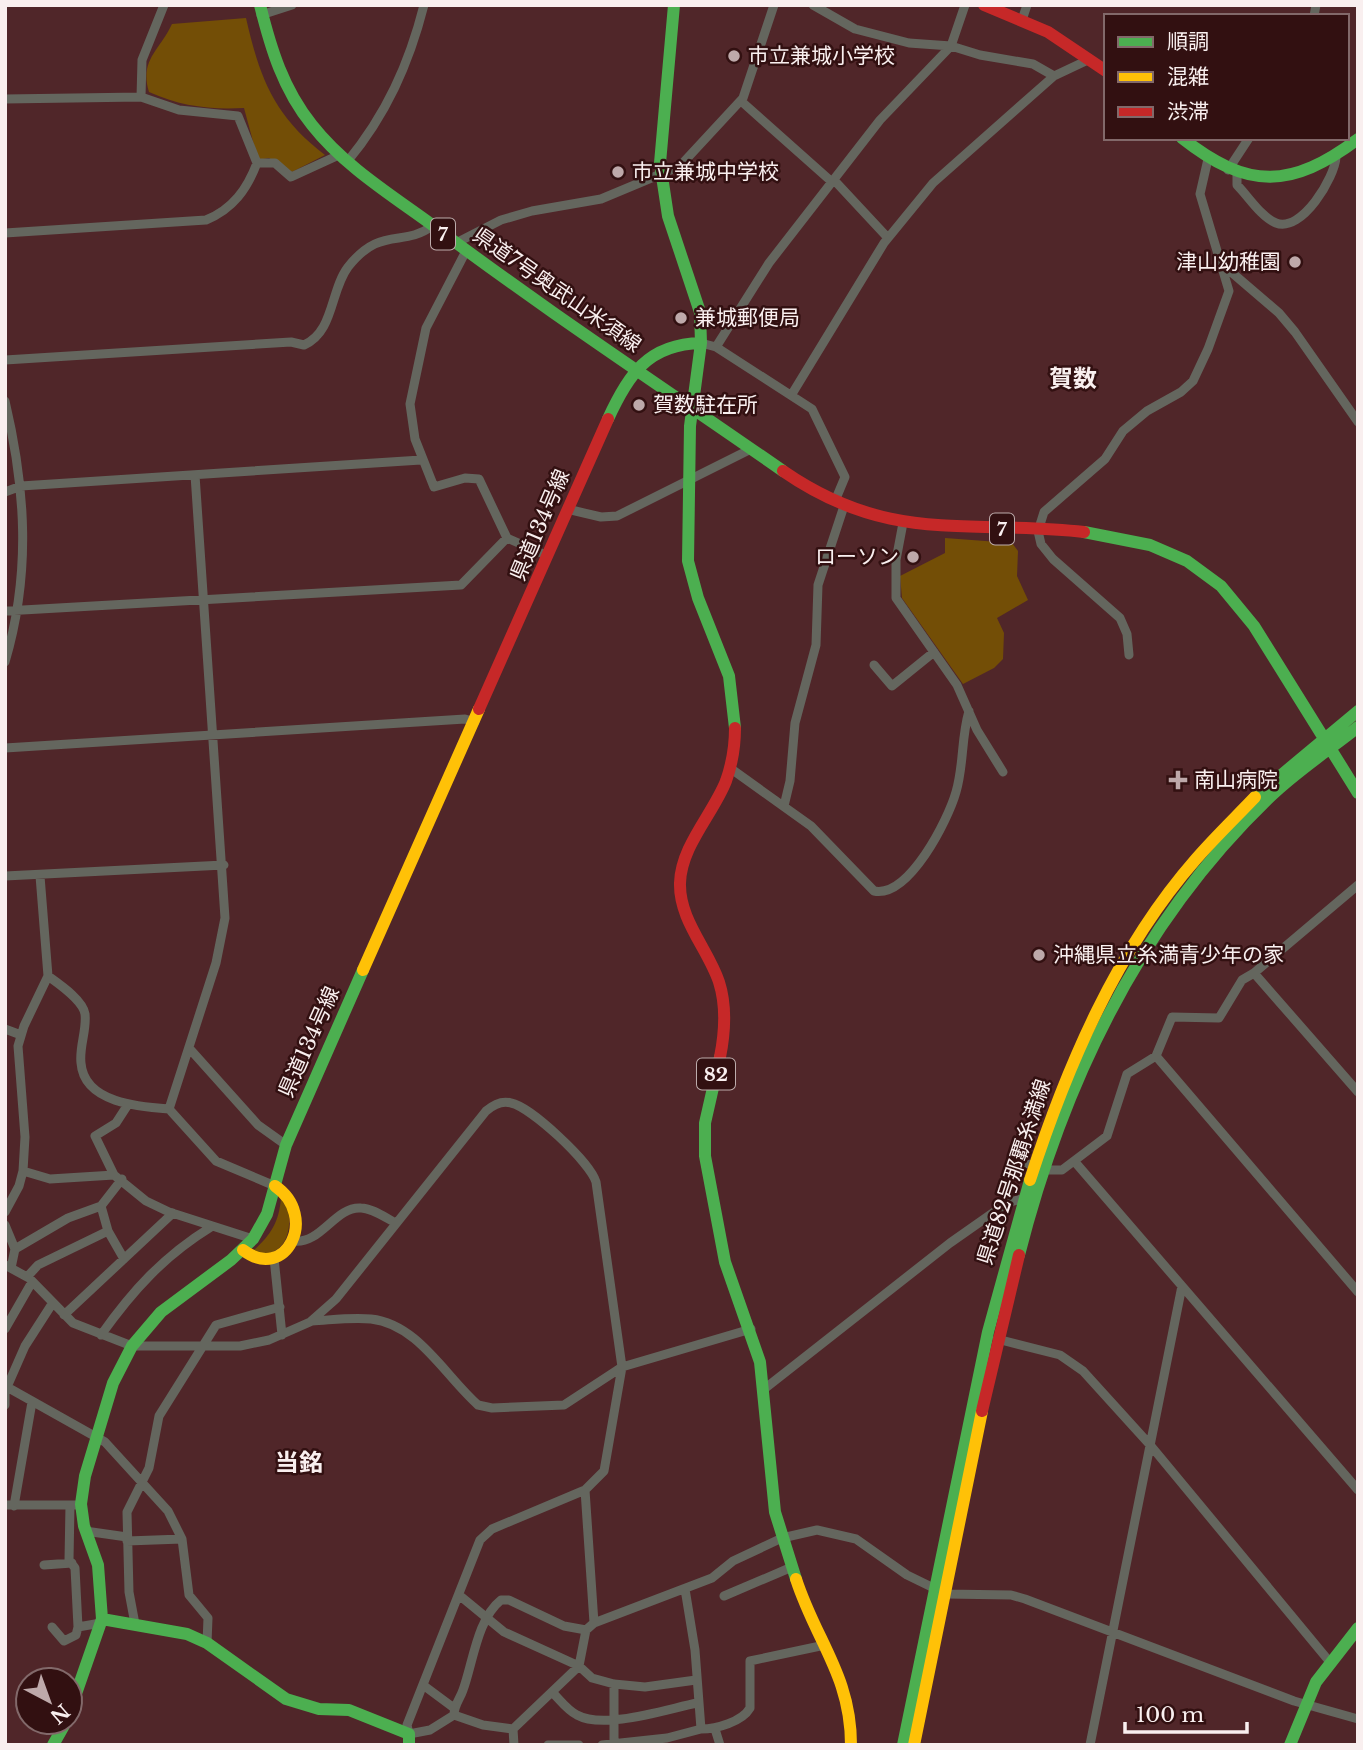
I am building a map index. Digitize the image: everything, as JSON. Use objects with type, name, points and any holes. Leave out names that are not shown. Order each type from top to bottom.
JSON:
[{"type":"main road","points":[[674,5],[665,80],[660,174],[668,216],[700,312],[701,343],[691,408]]},
{"type":"main road","points":[[984,5],[1025,11],[1104,70]]},
{"type":"main road","name":"県道7号奥武山米須線","points":[[261,10],[272,55],[289,93],[312,125],[343,158],[461,247],[750,450],[839,503],[903,523],[1131,538],[1175,554],[1198,568],[1227,592],[1250,620],[1358,793]]},
{"type":"main road","points":[[1184,140],[1208,159],[1233,172],[1270,180],[1286,178],[1322,166],[1358,139]]},
{"type":"main road","points":[[635,368],[684,342],[701,343]]},
{"type":"main road","name":"県道134号線","points":[[84,1670],[101,1621],[98,1565],[76,1505],[113,1383],[132,1346],[172,1303],[243,1250],[253,1239],[267,1214],[286,1144],[567,509],[622,387],[635,368]]},
{"type":"main road","name":"82","points":[[691,408],[689,570],[729,676],[735,730],[730,768],[715,806],[685,859],[681,894],[688,921],[719,982],[724,1003],[724,1037],[705,1124],[705,1156],[725,1262],[751,1329],[762,1390],[772,1490],[782,1538],[849,1702],[851,1745]]},
{"type":"main road","name":"県道82号那覇糸満線","points":[[914,1745],[986,1336],[1021,1199],[1033,1165],[1119,987],[1156,928],[1231,835],[1358,711]]},
{"type":"main road","name":"県道82号那覇糸満線","points":[[1324,742],[1358,727]]},
{"type":"main road","name":"県道82号那覇糸満線","points":[[903,1745],[941,1592],[1033,1165]]},
{"type":"main road","points":[[243,1250],[260,1261],[274,1258],[293,1241],[296,1232],[292,1200],[275,1186]]},
{"type":"main road","points":[[101,1621],[135,1624],[187,1634],[207,1643],[286,1699],[319,1709],[349,1710],[409,1739]]},
{"type":"main road","points":[[1290,1745],[1303,1704],[1329,1661],[1358,1628]]},
{"type":"street","points":[[141,97],[142,60],[164,5]]},
{"type":"street","points":[[261,10],[292,5]]},
{"type":"street","points":[[257,163],[275,163],[290,177],[343,158],[388,102],[414,44],[424,5]]},
{"type":"street","points":[[548,556],[508,538],[479,479],[464,478],[434,487],[421,460],[410,404],[426,328],[461,247],[501,220],[532,211],[601,199],[680,166],[741,101],[774,5]]},
{"type":"street","points":[[813,5],[855,29],[909,43],[951,47],[1033,64],[1054,76]]},
{"type":"street","points":[[716,347],[769,263],[880,120],[951,47],[965,5]]},
{"type":"street","points":[[792,394],[851,293],[888,238],[933,183],[1054,76],[1090,59]]},
{"type":"street","points":[[5,99],[141,97],[179,110],[238,116],[257,163],[239,198],[219,215],[206,220],[5,233]]},
{"type":"street","points":[[741,101],[833,181],[888,238]]},
{"type":"street","points":[[1248,140],[1233,172],[1237,185],[1268,218],[1277,223],[1288,224],[1306,213],[1336,170],[1336,157]]},
{"type":"street","points":[[1129,656],[1127,634],[1120,618],[1052,559],[1041,544],[1038,531],[1044,512],[1105,459],[1123,431],[1147,411],[1181,392],[1193,381],[1208,349],[1229,291],[1200,194],[1208,159]]},
{"type":"street","points":[[5,360],[291,342],[304,345],[323,328],[340,281],[363,252],[381,239],[422,234],[432,226]]},
{"type":"street","points":[[1221,264],[1279,313],[1295,332],[1337,397],[1358,422]]},
{"type":"street","points":[[701,343],[716,347],[812,408],[845,477],[818,585],[816,645],[795,723],[790,780],[784,806]]},
{"type":"street","points":[[5,401],[21,486],[24,535],[18,610],[5,662]]},
{"type":"street","points":[[567,509],[601,517],[617,516],[750,450]]},
{"type":"street","points":[[5,492],[21,486],[421,460]]},
{"type":"street","points":[[169,1109],[216,963],[225,919],[224,864],[195,475]]},
{"type":"street","points":[[903,523],[896,560],[896,598],[957,685],[1003,772]]},
{"type":"street","points":[[5,611],[461,584],[508,538]]},
{"type":"street","points":[[874,664],[892,686],[934,652]]},
{"type":"street","points":[[730,768],[822,837],[874,891],[892,890],[915,869],[952,804],[961,765],[964,728],[970,712]]},
{"type":"street","points":[[5,748],[465,719],[475,722]]},
{"type":"street","points":[[5,876],[224,864]]},
{"type":"street","points":[[5,1212],[19,1186],[23,1171],[25,1137],[18,1058],[21,1035],[48,976],[40,876]]},
{"type":"street","points":[[1033,1165],[1062,1170],[1107,1136],[1127,1074],[1156,1056],[1172,1017],[1219,1018],[1242,980],[1254,973],[1358,886]]},
{"type":"street","points":[[1254,973],[1358,1092]]},
{"type":"street","points":[[48,976],[80,1003],[85,1014],[82,1070],[100,1092],[127,1106],[169,1109],[216,1161],[275,1186]]},
{"type":"street","points":[[5,1029],[21,1035]]},
{"type":"street","points":[[189,1048],[258,1125],[286,1144]]},
{"type":"street","points":[[1156,1056],[1358,1292]]},
{"type":"street","points":[[118,1177],[101,1206],[68,1218],[15,1249],[8,1268],[30,1279],[73,1323],[132,1346],[240,1346],[282,1335],[310,1322],[344,1291],[486,1111],[502,1102],[515,1104],[575,1151],[593,1172],[622,1367],[604,1471],[584,1490],[492,1529],[480,1540],[407,1725],[409,1739],[430,1730],[454,1712],[476,1643],[496,1604],[509,1600],[564,1626],[586,1630]]},
{"type":"street","points":[[127,1106],[116,1123],[95,1136],[118,1177],[146,1201],[211,1227],[253,1239]]},
{"type":"street","points":[[1075,1162],[1358,1490]]},
{"type":"street","points":[[23,1171],[50,1179],[118,1177]]},
{"type":"street","points":[[762,1390],[941,1250],[1007,1203],[1021,1199]]},
{"type":"street","points":[[101,1206],[108,1231],[124,1259]]},
{"type":"street","points":[[293,1241],[310,1239],[356,1208],[365,1208],[396,1223]]},
{"type":"street","points":[[64,1315],[173,1213]]},
{"type":"street","points":[[5,1225],[15,1249]]},
{"type":"street","points":[[101,1335],[153,1269],[211,1227]]},
{"type":"street","points":[[5,1329],[38,1265],[108,1231]]},
{"type":"street","points":[[274,1258],[282,1335]]},
{"type":"street","points":[[1090,1745],[1182,1286]]},
{"type":"street","points":[[5,1405],[6,1387],[25,1346],[52,1304]]},
{"type":"street","points":[[135,1624],[129,1592],[127,1512],[144,1484],[159,1416],[205,1345],[211,1330],[223,1322],[280,1307]]},
{"type":"street","points":[[310,1322],[357,1318],[391,1323],[417,1341],[473,1400],[485,1408],[564,1405],[622,1367],[751,1329]]},
{"type":"street","points":[[997,1339],[1060,1355],[1072,1361],[1151,1446],[1329,1661]]},
{"type":"street","points":[[6,1387],[112,1447],[168,1511],[182,1539],[189,1595],[208,1618],[207,1643]]},
{"type":"street","points":[[32,1402],[9,1505],[76,1505],[72,1563],[75,1568],[78,1627],[76,1635],[64,1641],[51,1627]]},
{"type":"street","points":[[584,1490],[594,1623]]},
{"type":"street","points":[[513,1745],[513,1729],[579,1666],[586,1630],[594,1623],[712,1578],[733,1561],[782,1538],[817,1530],[842,1534],[941,1592],[1018,1597],[1303,1704],[1358,1719]]},
{"type":"street","points":[[85,1531],[127,1539],[182,1539]]},
{"type":"street","points":[[44,1565],[72,1563]]},
{"type":"street","points":[[724,1596],[792,1567]]},
{"type":"street","points":[[685,1589],[701,1729]]},
{"type":"street","points":[[459,1595],[488,1621],[524,1644],[579,1666],[592,1678],[614,1684],[645,1687],[696,1680]]},
{"type":"street","points":[[78,1627],[101,1621]]},
{"type":"street","points":[[602,1745],[668,1741],[701,1729],[715,1730],[747,1713],[750,1708],[750,1661],[825,1645]]},
{"type":"street","points":[[614,1684],[614,1744]]},
{"type":"street","points":[[423,1685],[454,1712],[484,1725],[513,1729]]},
{"type":"street","points":[[552,1693],[577,1716],[588,1719],[614,1719],[697,1703]]},
{"type":"street","points":[[715,1730],[720,1745]]},
{"type":"street","points":[[548,1745],[579,1745]]},
{"type":"shaded area","points":[[246,18],[257,60],[281,111],[293,126],[325,155],[290,173],[269,158],[258,160],[244,108],[195,106],[149,92],[149,63],[172,24]]},
{"type":"shaded area","points":[[945,538],[1012,543],[1018,551],[1017,576],[1028,600],[997,618],[1004,633],[1003,659],[994,668],[963,684],[902,598],[900,576],[945,553]]},
{"type":"shaded area","points":[[281,1198],[288,1201],[287,1237],[277,1249],[259,1255],[253,1251],[273,1228]]},
{"type":"traffic: fast","points":[[260,5],[274,53],[293,97],[312,125],[339,154],[370,180],[521,290],[783,471]]},
{"type":"traffic: fast","points":[[674,5],[660,163],[668,216],[700,312],[701,343],[690,426],[688,561],[698,598],[729,676],[735,728]]},
{"type":"traffic: fast","points":[[1185,140],[1228,167],[1270,177],[1312,167],[1358,139]]},
{"type":"traffic: fast","points":[[608,419],[632,376],[642,365],[667,349],[701,343]]},
{"type":"traffic: fast","points":[[1084,532],[1150,545],[1187,561],[1221,586],[1254,626],[1358,793]]},
{"type":"traffic: fast","points":[[1255,797],[1358,711]]},
{"type":"traffic: fast","points":[[1019,1255],[1037,1191],[1084,1066],[1113,1007],[1146,950],[1183,896],[1225,844],[1281,787],[1358,727]]},
{"type":"traffic: fast","points":[[84,1671],[102,1619],[98,1565],[84,1526],[81,1504],[85,1476],[113,1383],[132,1346],[161,1312],[231,1260],[253,1239],[267,1214],[286,1145],[363,970]]},
{"type":"traffic: fast","points":[[720,1057],[705,1123],[705,1156],[725,1262],[760,1362],[775,1512],[796,1579]]},
{"type":"traffic: fast","points":[[903,1745],[988,1332],[1030,1180]]},
{"type":"traffic: fast","points":[[102,1619],[187,1634],[207,1643],[286,1699],[319,1709],[349,1710],[409,1734],[409,1745]]},
{"type":"traffic: fast","points":[[1290,1745],[1316,1682],[1358,1628]]},
{"type":"traffic: fast","points":[[53,1745],[58,1736]]},
{"type":"traffic: slow","points":[[363,970],[479,709]]},
{"type":"traffic: slow","points":[[1030,1180],[1060,1094],[1097,1011],[1119,970],[1168,894],[1203,851],[1255,797]]},
{"type":"traffic: slow","points":[[243,1250],[259,1258],[272,1258],[284,1252],[292,1242],[296,1228],[295,1213],[288,1199],[275,1186]]},
{"type":"traffic: slow","points":[[914,1745],[982,1411]]},
{"type":"traffic: slow","points":[[796,1579],[839,1679],[845,1699],[851,1745]]},
{"type":"traffic: jam","points":[[984,5],[1048,32],[1104,70]]},
{"type":"traffic: jam","points":[[479,709],[608,419]]},
{"type":"traffic: jam","points":[[783,471],[822,494],[859,510],[894,519],[929,524],[1084,532]]},
{"type":"traffic: jam","points":[[720,1057],[724,1019],[722,991],[689,922],[681,897],[680,883],[686,856],[726,781],[733,755],[735,728]]},
{"type":"traffic: jam","points":[[982,1411],[1019,1255]]},
{"type":"place","name":"市立兼城小学校","points":[[734,56]]},
{"type":"place","name":"市立兼城中学校","points":[[618,172]]},
{"type":"place","name":"津山幼稚園","points":[[1295,262]]},
{"type":"place","name":"兼城郵便局","points":[[681,318]]},
{"type":"place","name":"賀数駐在所","points":[[639,405]]},
{"type":"place","name":"ローソン","points":[[913,557]]},
{"type":"place","name":"南山病院","points":[[1178,780]]},
{"type":"place","name":"沖縄県立糸満青少年の家","points":[[1039,955]]},
{"type":"district","name":"賀数","points":[[1073,378]]},
{"type":"district","name":"当銘","points":[[299,1462]]}]
